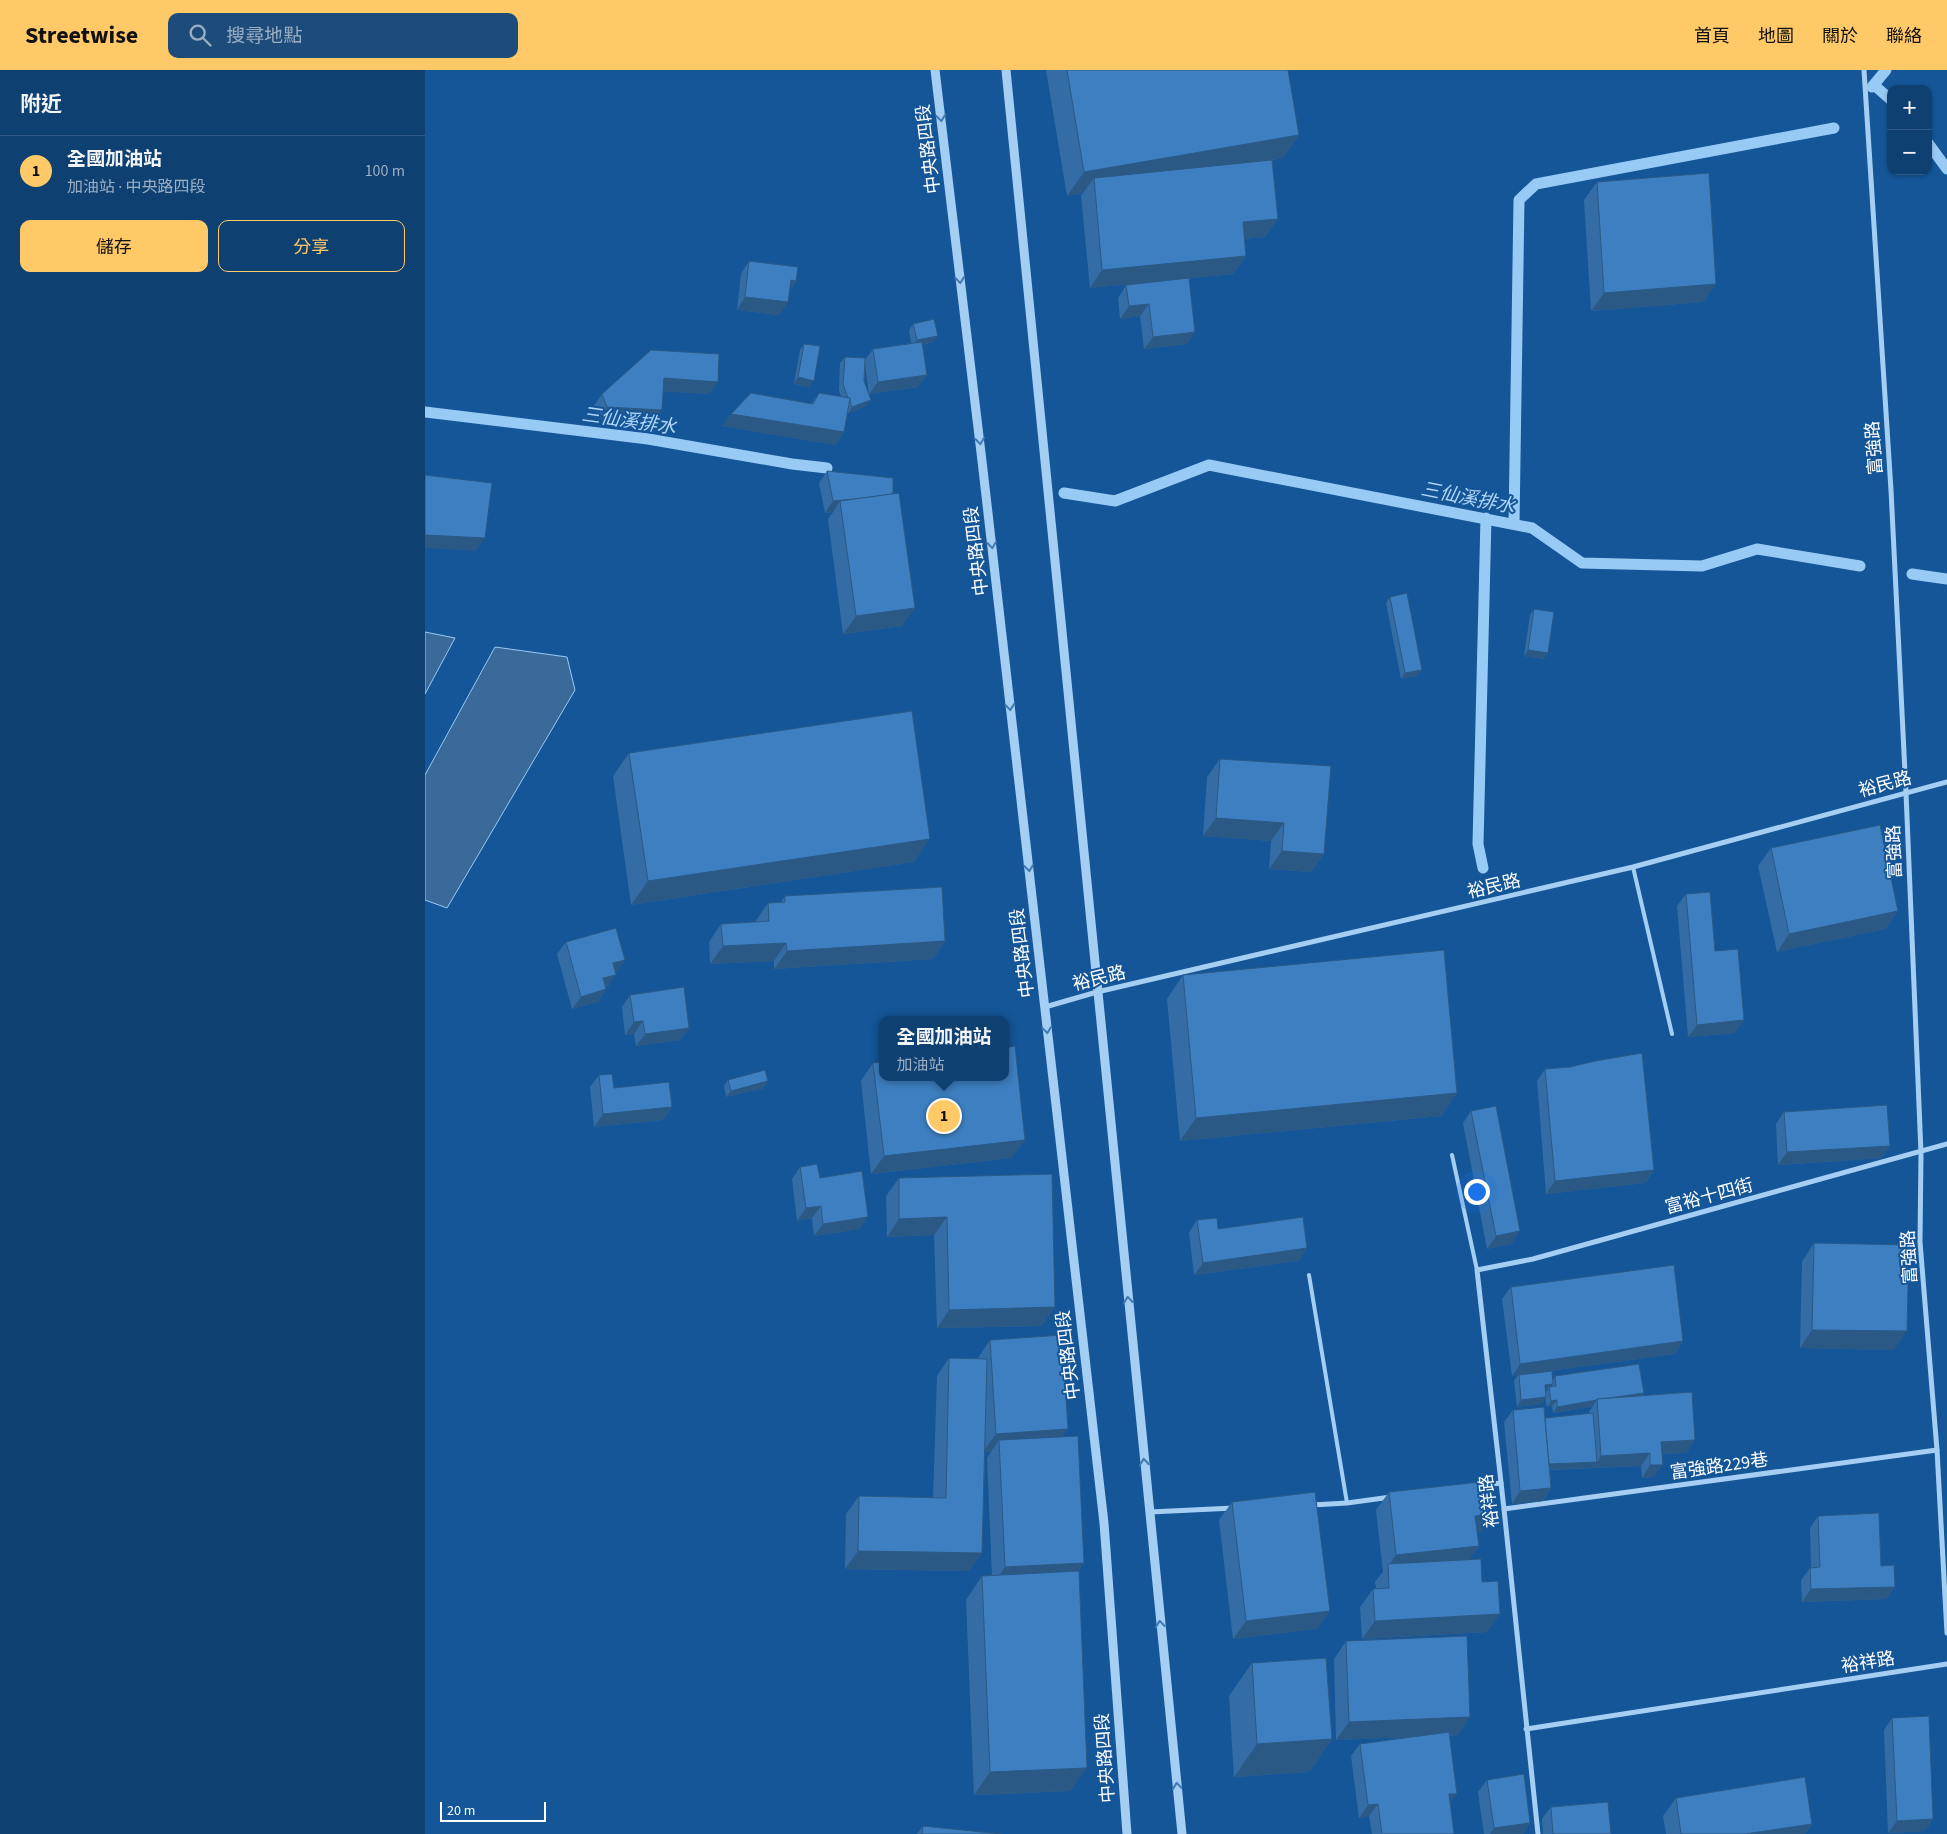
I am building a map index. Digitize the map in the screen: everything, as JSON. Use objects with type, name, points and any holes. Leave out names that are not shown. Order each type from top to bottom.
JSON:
[{"type":"street","name":"中央路四段","points":[[935,70],[982,461],[1104,1523],[1127,1834]]},
{"type":"street","points":[[1006,70],[1182,1834]]},
{"type":"street","name":"富強路","points":[[1864,70],[1891,490],[1906,793],[1921,1153],[1920,1242],[1937,1450],[1947,1633]]},
{"type":"street","name":"裕民路","points":[[1045,1007],[1097,992],[1633,867],[1947,782]]},
{"type":"street","name":"富裕十四街","points":[[1477,1270],[1542,1256],[1921,1153],[1947,1144]]},
{"type":"street","name":"裕祥路","points":[[1477,1270],[1505,1509],[1538,1834]]},
{"type":"street","name":"富強路229巷","points":[[1505,1509],[1937,1450]]},
{"type":"street","points":[[1481,1486],[1501,1483]]},
{"type":"street","points":[[1307,1505],[1347,1503],[1395,1497]]},
{"type":"street","points":[[1149,1512],[1238,1508]]},
{"type":"street","name":"裕祥路","points":[[1526,1729],[1947,1664]]},
{"type":"lane","points":[[1633,867],[1672,1034]]},
{"type":"lane","points":[[1452,1154],[1477,1270]]},
{"type":"lane","points":[[1309,1275],[1347,1503]]},
{"type":"water","points":[[425,632],[455,638],[425,694]]},
{"type":"water","points":[[495,647],[567,657],[575,690],[447,908],[425,900],[425,775]]},
{"type":"building","points":[[1067,70],[1288,70],[1299,135],[1084,172]]},
{"type":"building","points":[[1272,160],[1278,219],[1243,222],[1246,256],[1102,270],[1094,178]]},
{"type":"building","points":[[1709,173],[1716,284],[1604,293],[1597,182]]},
{"type":"building","points":[[749,261],[798,267],[796,281],[791,280],[788,302],[745,297]]},
{"type":"building","points":[[1189,278],[1195,332],[1153,337],[1149,304],[1129,306],[1126,285]]},
{"type":"building","points":[[934,319],[938,336],[917,340],[913,324]]},
{"type":"building","points":[[922,342],[927,375],[878,382],[873,349]]},
{"type":"building","points":[[804,344],[820,346],[814,381],[798,377]]},
{"type":"building","points":[[651,350],[719,354],[718,382],[664,378],[662,410],[607,407],[602,394]]},
{"type":"building","points":[[845,357],[865,358],[864,381],[871,400],[852,407],[843,384]]},
{"type":"building","points":[[751,393],[813,404],[819,393],[850,398],[844,432],[731,414]]},
{"type":"building","points":[[827,471],[893,478],[893,494],[833,501]]},
{"type":"building","points":[[425,475],[492,483],[485,538],[425,535]]},
{"type":"building","points":[[899,493],[915,608],[856,616],[840,501]]},
{"type":"building","points":[[1407,593],[1422,670],[1405,673],[1390,597]]},
{"type":"building","points":[[1534,609],[1554,612],[1548,653],[1528,650]]},
{"type":"building","points":[[912,711],[930,839],[648,881],[629,753]]},
{"type":"building","points":[[1220,759],[1331,766],[1324,854],[1282,851],[1284,823],[1216,818]]},
{"type":"building","points":[[1880,825],[1898,911],[1789,934],[1771,848]]},
{"type":"building","points":[[942,887],[945,941],[787,951],[786,943],[723,946],[721,924],[769,921],[768,903],[785,902],[785,896]]},
{"type":"building","points":[[1710,892],[1715,951],[1738,949],[1744,1020],[1697,1025],[1686,894]]},
{"type":"building","points":[[616,928],[625,960],[613,963],[616,975],[603,978],[606,989],[581,997],[566,942]]},
{"type":"building","points":[[1444,950],[1457,1093],[1196,1118],[1183,975]]},
{"type":"building","points":[[684,987],[689,1028],[645,1034],[643,1021],[634,1022],[630,995]]},
{"type":"building","points":[[1015,1046],[1025,1140],[884,1156],[873,1063],[879,1062],[879,1081],[1009,1081],[1009,1047]]},
{"type":"building","points":[[1642,1053],[1654,1170],[1555,1181],[1545,1069],[1570,1067]]},
{"type":"building","points":[[765,1070],[768,1081],[731,1091],[728,1080]]},
{"type":"building","points":[[612,1074],[614,1088],[669,1082],[672,1107],[603,1114],[599,1075]]},
{"type":"building","points":[[1887,1105],[1890,1146],[1787,1152],[1784,1112]]},
{"type":"building","points":[[1496,1106],[1520,1231],[1496,1236],[1471,1111]]},
{"type":"building","points":[[817,1164],[820,1178],[862,1171],[868,1217],[823,1224],[821,1206],[806,1208],[800,1167]]},
{"type":"building","points":[[1052,1174],[1055,1307],[949,1310],[947,1217],[899,1219],[899,1178]]},
{"type":"building","points":[[1303,1217],[1307,1248],[1203,1263],[1197,1220],[1217,1218],[1218,1229]]},
{"type":"building","points":[[1814,1243],[1909,1245],[1907,1331],[1812,1330]]},
{"type":"building","points":[[1674,1265],[1683,1341],[1520,1364],[1511,1287]]},
{"type":"building","points":[[1062,1335],[1068,1429],[996,1434],[990,1340]]},
{"type":"building","points":[[949,1358],[987,1359],[982,1553],[858,1551],[859,1496],[946,1498]]},
{"type":"building","points":[[1639,1364],[1644,1393],[1597,1399],[1557,1407],[1557,1400],[1551,1401],[1549,1387],[1556,1386],[1555,1376]]},
{"type":"building","points":[[1552,1371],[1553,1384],[1545,1385],[1546,1397],[1521,1400],[1519,1375]]},
{"type":"building","points":[[1692,1392],[1695,1440],[1661,1442],[1663,1465],[1650,1465],[1650,1453],[1601,1456],[1597,1399]]},
{"type":"building","points":[[1544,1407],[1551,1488],[1520,1491],[1513,1410]]},
{"type":"building","points":[[1593,1413],[1597,1462],[1549,1464],[1545,1418]]},
{"type":"building","points":[[1078,1436],[1084,1563],[1005,1567],[999,1440]]},
{"type":"building","points":[[1489,1481],[1493,1514],[1475,1516],[1479,1546],[1396,1555],[1389,1492]]},
{"type":"building","points":[[1315,1492],[1330,1611],[1246,1621],[1232,1502]]},
{"type":"building","points":[[1879,1513],[1881,1566],[1894,1565],[1895,1587],[1811,1589],[1810,1568],[1820,1567],[1818,1516]]},
{"type":"building","points":[[1481,1559],[1482,1582],[1498,1581],[1500,1614],[1375,1621],[1373,1589],[1389,1588],[1388,1564]]},
{"type":"building","points":[[1079,1571],[1087,1768],[990,1772],[982,1576]]},
{"type":"building","points":[[1467,1636],[1470,1717],[1349,1722],[1346,1641]]},
{"type":"building","points":[[1326,1658],[1332,1739],[1257,1744],[1252,1663]]},
{"type":"building","points":[[1929,1716],[1933,1819],[1897,1821],[1892,1718]]},
{"type":"building","points":[[1449,1732],[1457,1794],[1449,1794],[1454,1834],[1382,1834],[1378,1804],[1368,1805],[1360,1744]]},
{"type":"building","points":[[1524,1774],[1530,1823],[1494,1828],[1487,1780]]},
{"type":"building","points":[[1805,1777],[1812,1824],[1745,1834],[1681,1834],[1676,1798]]},
{"type":"building","points":[[1608,1802],[1611,1834],[1553,1834],[1551,1807]]},
{"type":"building","points":[[923,1826],[1001,1834],[922,1834]]},
{"type":"waterway","points":[[1872,87],[1886,70]]},
{"type":"waterway","points":[[1874,85],[1887,96]]},
{"type":"waterway","points":[[1514,524],[1519,200],[1536,184],[1834,128]]},
{"type":"waterway","points":[[1932,148],[1947,169]]},
{"type":"waterway","name":"三仙溪排水","points":[[425,412],[648,439],[792,464],[827,468]]},
{"type":"waterway","name":"三仙溪排水","points":[[1064,493],[1115,501],[1209,465],[1532,528],[1582,563],[1702,566],[1757,549],[1860,566]]},
{"type":"waterway","points":[[1483,868],[1478,844],[1486,518]]},
{"type":"waterway","name":"三仙溪排水","points":[[1912,574],[1947,579]]},
{"type":"place","name":"全國加油站","points":[[944,1116]]}]
